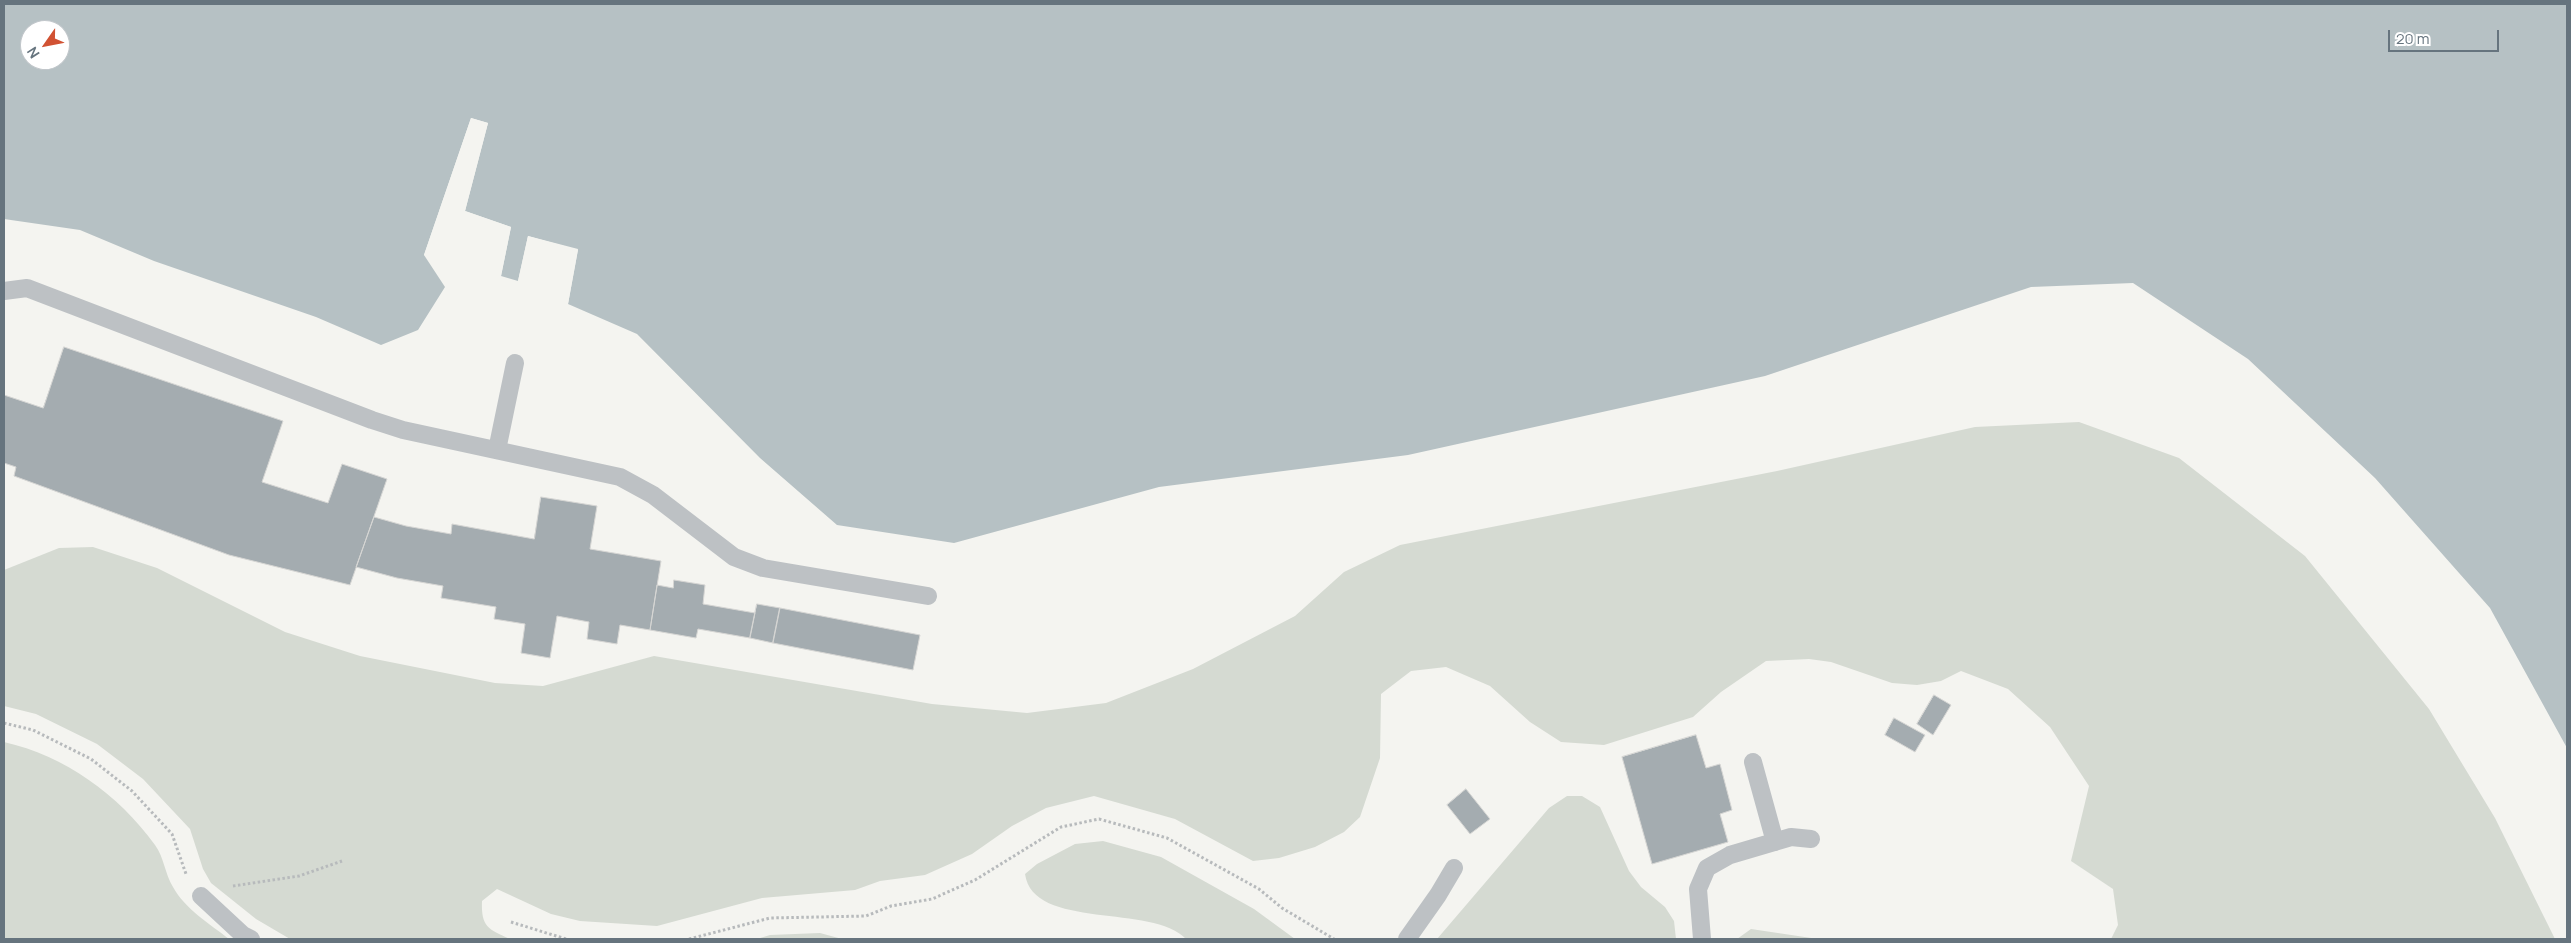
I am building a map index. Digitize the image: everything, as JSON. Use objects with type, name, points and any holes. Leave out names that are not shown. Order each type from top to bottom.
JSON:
[{"type":"lane","points":[[4,291],[28,288],[372,420],[403,430],[620,477],[653,495],[734,557],[763,568],[928,596]]},
{"type":"lane","points":[[497,450],[515,363]]},
{"type":"lane","points":[[1753,762],[1774,842]]},
{"type":"lane","points":[[1702,939],[1698,889],[1707,868],[1730,855],[1774,842],[1800,836],[1811,839]]},
{"type":"lane","points":[[1407,939],[1438,896],[1454,868]]},
{"type":"lane","points":[[201,896],[243,935],[252,939]]},
{"type":"path","points":[[4,723],[33,730],[91,759],[132,791],[172,834],[188,879],[201,896],[230,886],[299,876],[342,861]]},
{"type":"path","points":[[689,939],[770,918],[866,916],[891,906],[932,900],[975,880],[1061,827],[1099,819],[1167,838],[1259,889],[1282,908],[1334,939]]},
{"type":"path","points":[[511,922],[566,939]]},
{"type":"shaded area","points":[[4,4],[2567,4],[2567,748],[2490,608],[2375,478],[2248,359],[2133,283],[2031,287],[1765,376],[1408,455],[1159,487],[954,543],[837,525],[760,458],[637,334],[568,304],[578,249],[528,236],[518,281],[501,276],[511,227],[465,211],[488,123],[471,118],[424,255],[445,287],[418,330],[381,345],[316,317],[154,261],[80,230],[4,219]]},
{"type":"shaded area","points":[[2079,422],[2179,458],[2305,556],[2429,709],[2495,818],[2555,939],[2111,939],[2118,925],[2113,889],[2071,861],[2089,786],[2050,727],[2008,689],[1961,671],[1941,681],[1917,685],[1892,683],[1831,662],[1809,659],[1766,661],[1721,692],[1693,717],[1604,745],[1561,742],[1530,722],[1490,686],[1446,667],[1411,671],[1381,694],[1380,758],[1360,817],[1344,832],[1315,847],[1279,858],[1253,861],[1175,819],[1094,796],[1046,808],[1012,826],[972,854],[925,875],[880,881],[855,890],[762,898],[657,926],[580,921],[551,914],[497,889],[482,901],[483,916],[487,926],[510,939],[290,939],[256,919],[211,883],[203,869],[190,829],[143,779],[97,744],[36,714],[4,706],[4,570],[59,548],[93,547],[157,568],[285,632],[360,656],[495,683],[543,686],[654,656],[932,704],[1027,713],[1106,703],[1193,669],[1295,616],[1344,572],[1400,545],[1777,471],[1975,427]]},
{"type":"shaded area","points":[[4,742],[26,748],[69,767],[107,794],[124,809],[155,845],[170,882],[178,895],[198,916],[229,939],[4,939]]},
{"type":"shaded area","points":[[1567,796],[1582,796],[1600,807],[1629,871],[1641,887],[1665,907],[1674,921],[1676,939],[1437,939],[1549,808]]},
{"type":"shaded area","points":[[1103,841],[1161,857],[1254,909],[1295,939],[1186,939],[1170,928],[1148,922],[1071,910],[1049,903],[1033,892],[1025,874],[1037,864],[1075,844]]},
{"type":"shaded area","points":[[1751,929],[1818,939],[1737,939]]},
{"type":"shaded area","points":[[820,933],[842,939],[757,939],[770,935]]},
{"type":"pier","points":[[471,118],[488,123],[465,211],[511,227],[501,276],[498,275],[508,228],[463,211],[485,125],[473,121],[427,256],[424,255]]},
{"type":"pier","points":[[528,236],[578,250],[568,304],[566,303],[575,251],[530,239],[520,282],[518,281]]},
{"type":"building","points":[[64,347],[283,421],[262,482],[328,503],[342,464],[387,479],[350,585],[229,555],[14,476],[16,467],[4,463],[4,395],[43,408]]},
{"type":"building","points":[[541,497],[597,506],[590,549],[661,561],[650,630],[620,625],[617,644],[587,639],[589,622],[557,616],[550,658],[521,653],[525,624],[494,619],[496,607],[441,598],[443,586],[397,578],[356,567],[374,517],[406,526],[451,534],[452,524],[534,539]]},
{"type":"building","points":[[674,580],[705,585],[703,604],[755,613],[750,638],[698,629],[696,638],[650,630],[657,585],[673,588]]},
{"type":"building","points":[[757,604],[780,608],[773,643],[750,638]]},
{"type":"building","points":[[780,608],[920,635],[913,670],[773,643]]},
{"type":"building","points":[[1934,695],[1951,705],[1933,735],[1917,724]]},
{"type":"building","points":[[1894,718],[1925,735],[1915,752],[1885,735]]},
{"type":"building","points":[[1696,735],[1706,768],[1720,764],[1732,810],[1720,814],[1728,842],[1652,864],[1622,757]]},
{"type":"building","points":[[1466,789],[1490,819],[1470,834],[1447,805]]}]
